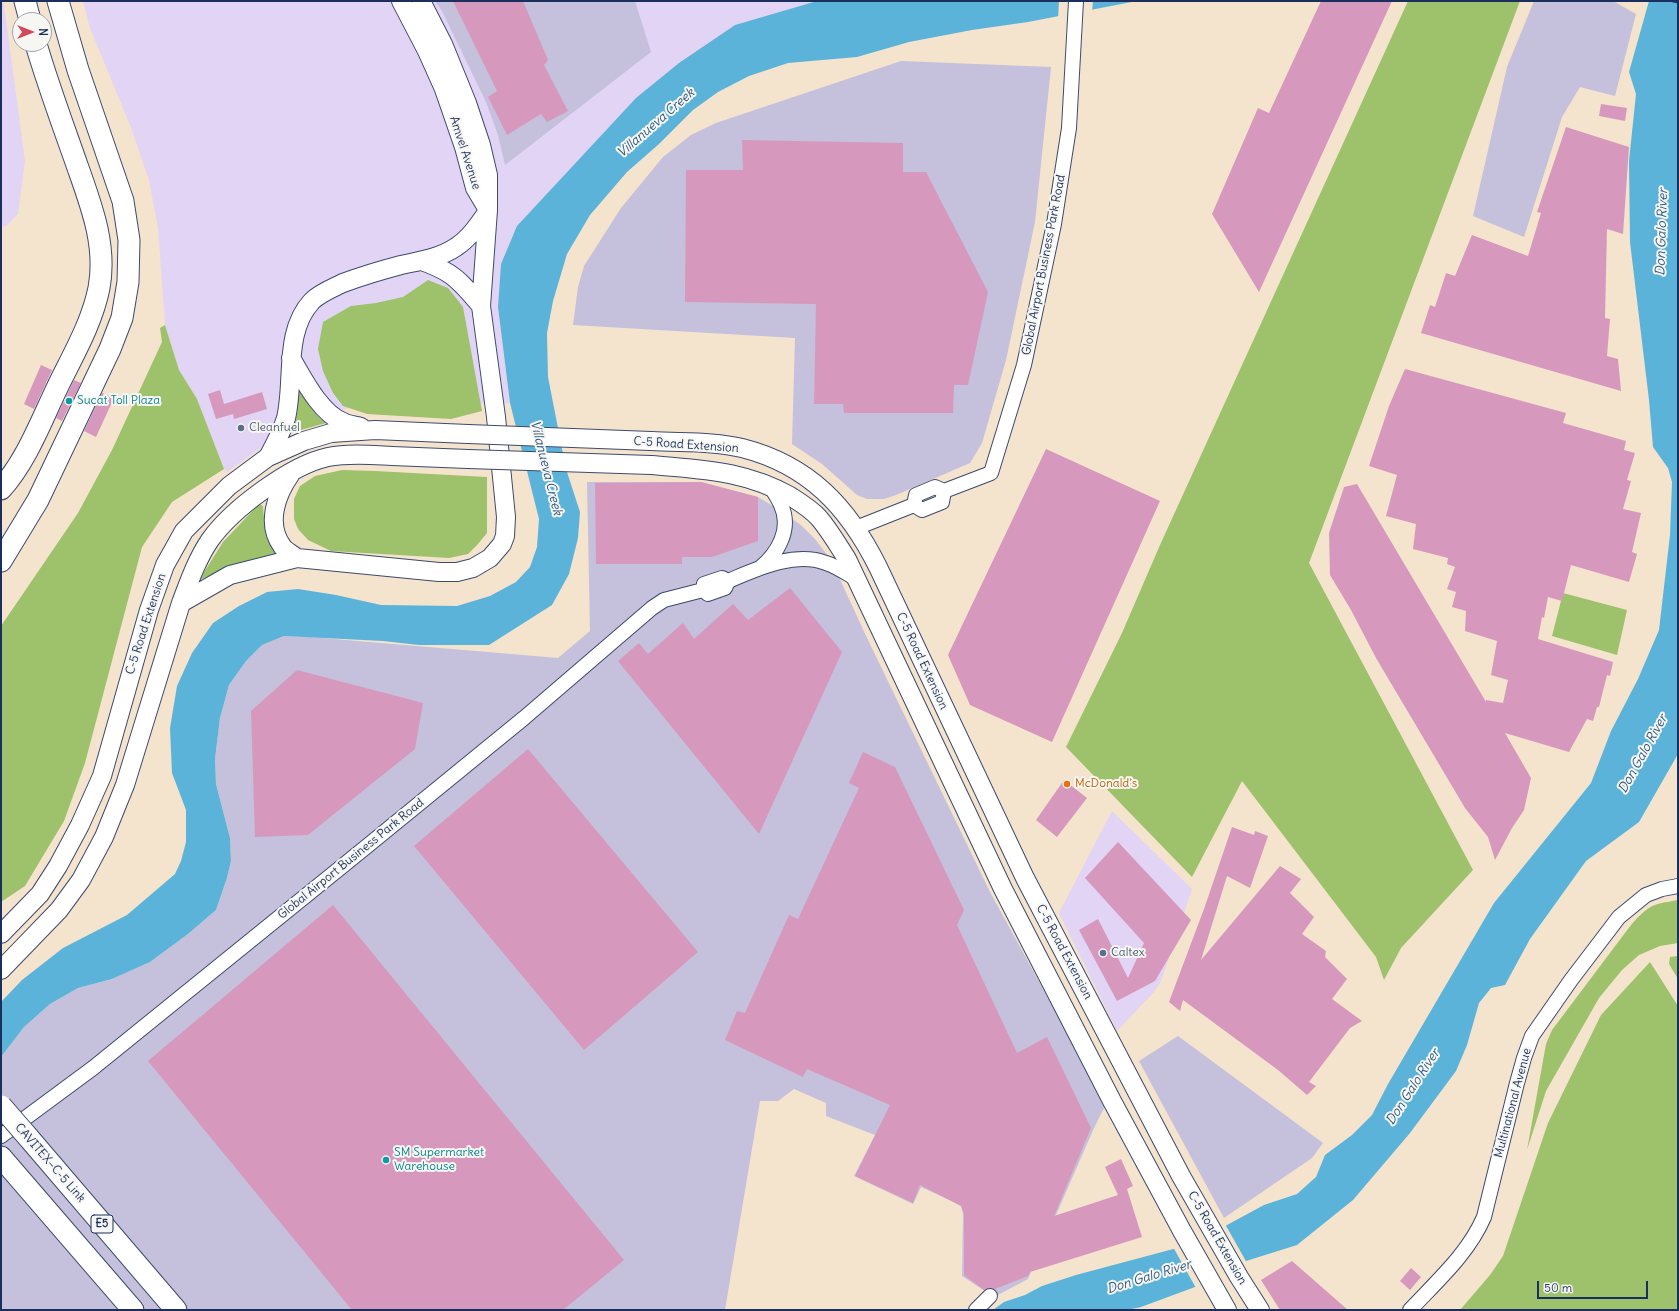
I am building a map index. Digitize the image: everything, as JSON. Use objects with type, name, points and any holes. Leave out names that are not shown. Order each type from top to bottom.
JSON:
[{"type":"highway","points":[[25,1],[28,12]]},
{"type":"highway","points":[[1,561],[38,500],[110,349],[122,318],[128,282],[129,240],[123,201],[78,70],[58,1]]},
{"type":"highway","points":[[1,489],[18,466],[86,328],[96,302],[101,273],[99,240],[93,210],[39,52]]},
{"type":"highway","name":"CAVITEX–C-5 Link","points":[[1,1106],[176,1310]]},
{"type":"highway","points":[[1,1157],[133,1310]]},
{"type":"main road","name":"Amvel Avenue","points":[[401,1],[427,51],[444,89],[464,147],[475,188],[488,210]]},
{"type":"main road","name":"Amvel Avenue","points":[[421,1],[453,68],[481,145],[488,175],[488,210]]},
{"type":"main road","points":[[268,457],[282,431],[286,417],[290,390],[291,358],[300,320],[311,302],[336,286],[358,278],[422,260],[456,247],[468,238],[488,210]]},
{"type":"main road","points":[[181,603],[230,574],[297,558],[440,572],[457,572],[482,564],[496,551],[505,536],[506,513],[496,417],[481,306],[488,210]]},
{"type":"main road","points":[[422,260],[447,272],[456,279],[468,290],[481,306]]},
{"type":"main road","points":[[291,358],[315,396],[333,416],[342,422],[375,430]]},
{"type":"main road","name":"C-5 Road Extension","points":[[1,934],[40,894],[58,866],[80,825],[102,776],[149,610],[166,565],[180,538],[184,531],[207,506],[229,486],[268,457],[304,441],[331,433],[375,430],[714,444],[741,448],[767,456],[794,469],[819,486],[836,502],[868,546],[1025,878],[1181,1176],[1239,1277],[1260,1310]]},
{"type":"main road","name":"C-5 Road Extension","points":[[1,970],[59,910],[81,880],[104,837],[125,785],[190,577],[210,540],[233,514],[252,498],[293,471],[312,462],[328,457],[357,454],[651,465],[735,474],[757,480],[804,505],[818,518],[836,541],[856,579],[1002,889],[1182,1231],[1227,1310]]},
{"type":"main road","points":[[293,471],[280,489],[274,517],[278,538],[282,547],[297,558]]},
{"type":"main road","points":[[1002,889],[1025,878]]},
{"type":"street","name":"Global Airport Business Park Road","points":[[856,528],[914,505],[922,510],[930,507],[942,502],[944,492],[991,473],[1024,365],[1054,224],[1069,128],[1076,1]]},
{"type":"street","name":"Global Airport Business Park Road","points":[[760,568],[771,559],[777,549],[783,537],[785,526],[784,514],[781,505],[770,486]]},
{"type":"street","name":"Global Airport Business Park Road","points":[[1,1136],[93,1068],[524,718],[652,608],[664,600],[703,590],[704,584],[716,579],[722,578],[728,581],[760,568],[786,562],[814,560],[835,566],[856,579]]},
{"type":"street","name":"Multinational Avenue","points":[[1410,1310],[1466,1250],[1477,1233],[1484,1217],[1524,1058],[1532,1036],[1571,980],[1619,917],[1646,895],[1662,889],[1678,886]]},
{"type":"street","points":[[976,1310],[990,1296]]},
{"type":"shaded area","points":[[1,1],[3,1],[4,5],[25,161],[18,214],[6,226],[1,227]]},
{"type":"shaded area","points":[[83,1],[817,1],[735,25],[712,41],[498,307],[510,403],[361,405],[300,420],[227,472],[224,469],[197,399],[179,370],[165,325],[158,228],[149,180],[130,125],[90,28]]},
{"type":"shaded area","points":[[435,1],[635,1],[651,52],[505,165],[498,135],[486,102],[442,11]]},
{"type":"shaded area","points":[[1534,1],[1613,1],[1636,14],[1615,96],[1580,87],[1562,117],[1524,237],[1473,216],[1507,67]]},
{"type":"shaded area","points":[[901,61],[1051,67],[1035,222],[1006,360],[982,443],[970,463],[896,495],[884,499],[867,499],[857,495],[822,464],[792,444],[795,338],[573,325],[578,287],[584,266],[621,208],[663,157],[691,135],[716,123]]},
{"type":"shaded area","points":[[587,482],[701,482],[758,497],[783,512],[802,526],[815,539],[831,560],[990,892],[1106,1104],[1028,1279],[994,1297],[962,1276],[963,1214],[961,1206],[921,1187],[913,1204],[854,1176],[875,1135],[826,1116],[826,1103],[794,1089],[778,1101],[760,1101],[725,1310],[1,1310],[1,1057],[24,1027],[50,1004],[78,988],[112,979],[150,962],[188,934],[216,910],[231,861],[230,838],[216,784],[215,759],[220,718],[229,685],[246,661],[262,645],[284,636],[558,658],[590,631]]},
{"type":"shaded area","points":[[1112,811],[1192,889],[1161,981],[1154,992],[1117,1031],[1059,913]]},
{"type":"shaded area","points":[[1178,1036],[1323,1143],[1312,1158],[1224,1218],[1139,1061]]},
{"type":"green space","points":[[1408,1],[1520,1],[1309,563],[1473,870],[1401,948],[1384,980],[1376,957],[1242,781],[1192,877],[1066,747],[1122,633],[1160,545]]},
{"type":"green space","points":[[428,280],[448,288],[463,307],[482,411],[451,419],[367,414],[343,406],[333,393],[323,371],[318,349],[323,322],[351,306],[376,303],[403,297]]},
{"type":"green space","points":[[165,325],[179,370],[197,399],[224,469],[172,502],[142,547],[85,763],[64,821],[25,886],[1,902],[1,626],[78,513],[112,450],[162,342],[160,328]]},
{"type":"green space","points":[[299,388],[304,398],[318,416],[326,423],[294,432]]},
{"type":"green space","points":[[342,470],[487,477],[487,533],[468,554],[449,558],[331,551],[308,540],[298,529],[294,519],[294,499],[300,486],[315,476]]},
{"type":"green space","points":[[259,504],[263,506],[265,526],[269,538],[279,555],[237,564],[199,580],[223,542]]},
{"type":"green space","points":[[1563,593],[1627,610],[1617,655],[1552,636]]},
{"type":"green space","points":[[1678,900],[1678,943],[1660,946],[1639,955],[1622,970],[1599,998],[1546,1091],[1527,1150],[1546,1044],[1552,1030],[1637,918],[1652,906]]},
{"type":"green space","points":[[1678,956],[1678,979],[1669,964],[1670,957]]},
{"type":"green space","points":[[1650,962],[1678,1006],[1678,1310],[1460,1310],[1490,1275],[1503,1256],[1548,1123],[1601,1015]]},
{"type":"water","name":"Villanueva Creek","points":[[817,1],[1137,1],[1028,22],[972,30],[909,42],[857,57],[788,63],[749,76],[718,92],[693,110],[659,144],[627,172],[590,215],[567,254],[553,301],[547,333],[548,377],[566,469],[580,512],[578,538],[569,574],[552,605],[489,645],[419,645],[383,641],[284,636],[262,645],[246,661],[229,685],[220,718],[215,759],[216,784],[230,838],[231,861],[216,910],[188,934],[150,962],[112,979],[78,988],[50,1004],[24,1027],[1,1057],[1,1002],[22,980],[63,948],[127,915],[175,874],[181,861],[186,842],[186,810],[172,773],[170,728],[177,686],[192,653],[213,623],[239,606],[267,592],[298,589],[336,595],[381,605],[457,606],[490,596],[516,582],[530,567],[537,547],[539,519],[510,403],[498,307],[501,264],[517,226],[636,98],[679,63],[735,25]]},
{"type":"water","name":"Don Galo River","points":[[1649,1],[1678,1],[1678,754],[1639,822],[1586,861],[1530,939],[1505,985],[1491,988],[1479,1003],[1467,1045],[1456,1071],[1410,1133],[1353,1200],[1297,1245],[1246,1261],[1195,1287],[1141,1307],[1127,1310],[993,1310],[1004,1302],[1025,1295],[1042,1286],[1076,1275],[1192,1244],[1264,1205],[1297,1194],[1316,1177],[1325,1155],[1352,1135],[1372,1115],[1388,1084],[1494,903],[1591,783],[1611,731],[1638,679],[1659,630],[1670,535],[1672,482],[1668,468],[1653,447],[1649,400],[1630,242],[1629,161],[1636,94],[1629,72]]},
{"type":"pier","points":[[1059,1],[1093,1],[1092,12],[1058,19]]},
{"type":"pier","points":[[1225,1224],[1247,1263],[1196,1288],[1173,1247],[1191,1242]]},
{"type":"building","points":[[453,1],[523,1],[548,60],[544,65],[568,111],[547,122],[541,114],[507,135],[488,97],[497,91]]},
{"type":"building","points":[[1321,1],[1392,1],[1259,292],[1212,214],[1258,108],[1269,113]]},
{"type":"building","points":[[1601,104],[1627,108],[1625,121],[1599,116]]},
{"type":"building","points":[[1566,127],[1629,147],[1623,234],[1607,229],[1605,318],[1610,319],[1607,356],[1618,359],[1621,391],[1421,333],[1430,305],[1435,307],[1446,273],[1455,276],[1472,235],[1528,256],[1541,213],[1537,212]]},
{"type":"building","points":[[742,140],[903,143],[903,172],[926,172],[988,292],[968,385],[954,385],[953,413],[844,413],[843,404],[814,404],[816,304],[685,302],[686,170],[743,170]]},
{"type":"building","points":[[41,365],[52,370],[34,409],[24,404]]},
{"type":"building","points":[[1405,369],[1566,413],[1563,423],[1626,441],[1624,450],[1635,453],[1627,480],[1631,481],[1623,509],[1641,513],[1632,552],[1637,554],[1629,582],[1571,565],[1562,601],[1548,597],[1544,618],[1542,617],[1538,639],[1613,662],[1610,676],[1607,675],[1599,707],[1597,707],[1593,721],[1587,719],[1569,752],[1505,733],[1531,778],[1524,810],[1512,828],[1495,860],[1488,837],[1465,808],[1376,658],[1351,610],[1330,575],[1329,533],[1344,487],[1357,484],[1486,702],[1486,700],[1503,703],[1508,680],[1491,675],[1497,641],[1465,631],[1466,611],[1452,607],[1456,592],[1447,589],[1455,567],[1447,564],[1448,558],[1413,549],[1416,524],[1386,516],[1397,475],[1369,466],[1389,406]]},
{"type":"building","points":[[74,380],[81,383],[62,421],[56,418]]},
{"type":"building","points":[[220,390],[224,404],[262,392],[267,409],[234,419],[233,414],[216,419],[208,394]]},
{"type":"building","points":[[102,393],[114,398],[96,437],[84,431]]},
{"type":"building","points":[[1046,449],[1160,501],[1052,742],[970,705],[948,655]]},
{"type":"building","points":[[701,482],[758,497],[758,541],[712,557],[682,557],[682,564],[596,564],[595,483]]},
{"type":"building","points":[[790,588],[842,652],[759,834],[618,661],[639,643],[648,654],[683,623],[694,639],[733,604],[748,620]]},
{"type":"building","points":[[297,670],[423,703],[415,749],[308,835],[255,837],[251,711]]},
{"type":"building","points":[[528,749],[698,952],[584,1050],[414,846]]},
{"type":"building","points":[[863,752],[895,767],[964,910],[957,925],[1017,1053],[1047,1037],[1091,1128],[1054,1216],[1118,1195],[1105,1167],[1121,1159],[1133,1186],[1127,1189],[1142,1237],[1030,1272],[1028,1276],[995,1289],[988,1288],[984,1290],[964,1275],[964,1214],[961,1206],[920,1185],[913,1203],[855,1176],[890,1105],[807,1069],[803,1077],[725,1040],[737,1011],[745,1013],[789,915],[798,919],[859,788],[849,783]]},
{"type":"building","points":[[1064,780],[1087,798],[1057,837],[1036,820]]},
{"type":"building","points":[[1232,827],[1254,835],[1255,831],[1268,836],[1250,888],[1227,876],[1201,960],[1280,866],[1301,879],[1290,893],[1314,917],[1302,934],[1326,951],[1325,957],[1347,979],[1332,999],[1362,1021],[1350,1028],[1309,1082],[1316,1086],[1307,1095],[1278,1070],[1183,1000],[1180,1011],[1169,1002],[1204,909]]},
{"type":"building","points":[[1118,842],[1191,920],[1155,981],[1117,1001],[1079,930],[1098,919],[1128,978],[1144,943],[1085,878]]},
{"type":"building","name":"SM Supermarket Warehouse","points":[[333,905],[624,1260],[563,1310],[352,1310],[148,1061]]},
{"type":"building","points":[[1292,1261],[1348,1310],[1280,1310],[1261,1280]]},
{"type":"building","points":[[1411,1268],[1421,1277],[1410,1290],[1400,1281]]},
{"type":"tram line","points":[[1669,1],[1678,3]]},
{"type":"place","name":"Sucat Toll Plaza","points":[[69,401]]},
{"type":"place","name":"Cleanfuel","points":[[241,428]]},
{"type":"place","name":"McDonald's","points":[[1067,784]]},
{"type":"place","name":"Caltex","points":[[1103,953]]},
{"type":"place","name":"SM Supermarket Warehouse","points":[[386,1160]]}]
